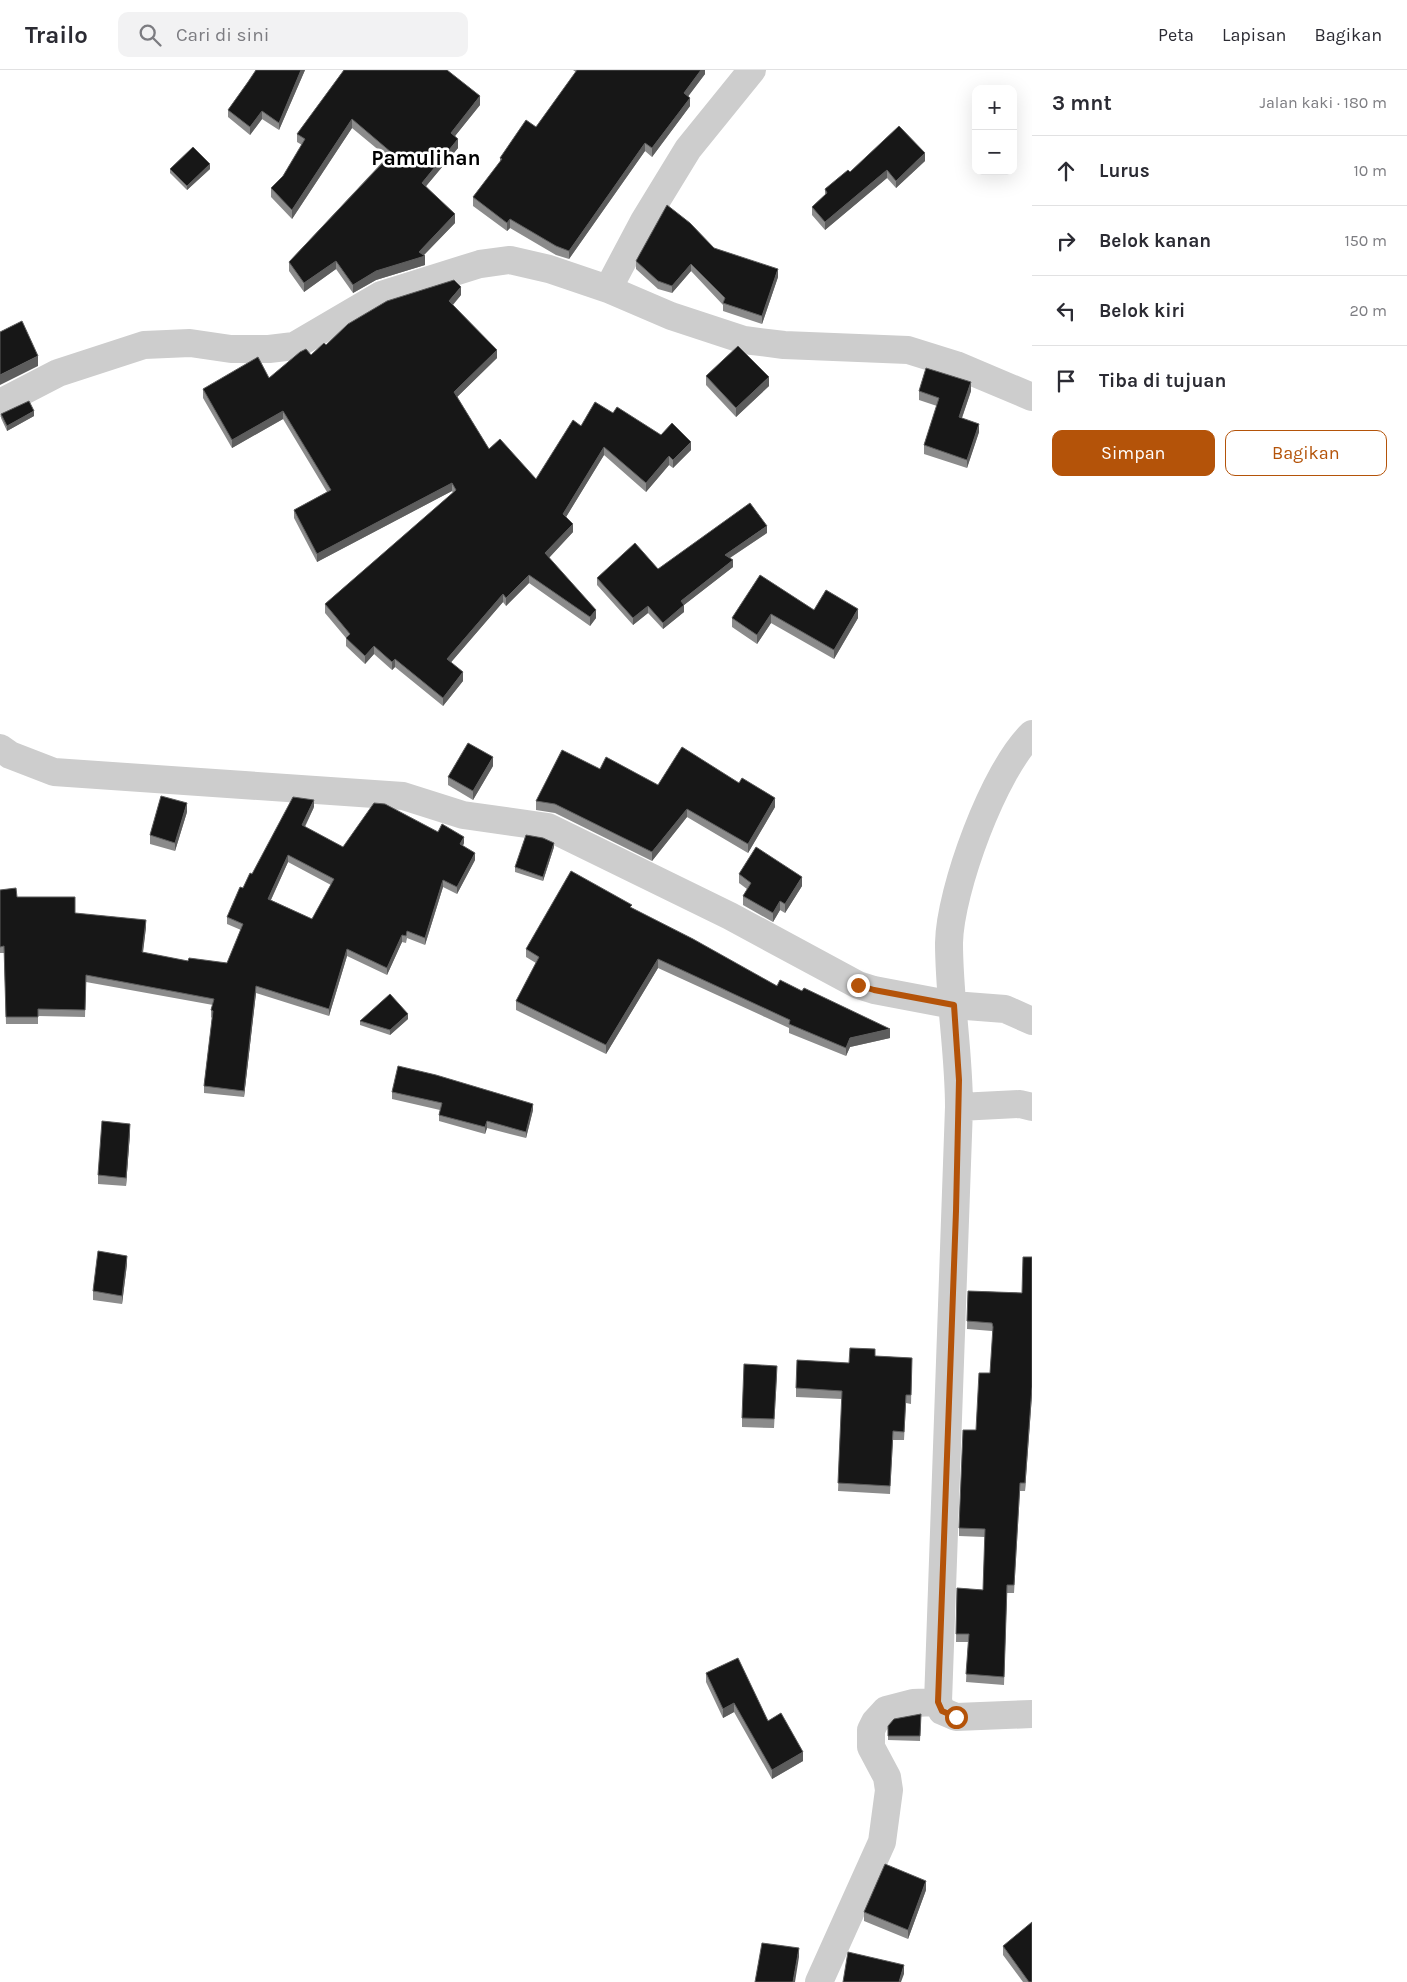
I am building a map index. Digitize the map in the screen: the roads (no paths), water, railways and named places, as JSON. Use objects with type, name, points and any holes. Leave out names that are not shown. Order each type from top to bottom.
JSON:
[{"type":"street","points":[[608,289],[644,221],[688,149],[752,70]]},
{"type":"street","points":[[0,403],[58,373],[144,345],[190,344],[259,350],[294,346],[381,295],[491,261],[510,260],[549,269],[608,289],[671,316],[744,340],[784,345],[908,350],[956,365],[1032,397]]},
{"type":"street","points":[[1032,734],[1019,746],[984,813],[960,881],[949,942],[962,1005],[967,1107],[938,1702],[942,1711],[956,1717],[1032,1714]]},
{"type":"street","points":[[0,748],[10,755],[54,772],[403,796],[463,815],[548,827],[730,916],[858,985],[874,990],[962,1005],[1005,1009],[1032,1021]]},
{"type":"street","points":[[967,1107],[1026,1105]]},
{"type":"street","points":[[819,1982],[882,1842],[889,1790],[887,1777],[871,1747],[871,1730],[875,1722],[886,1710],[913,1703],[938,1702]]},
{"type":"district","name":"Pamulihan","points":[[426,158]]}]
